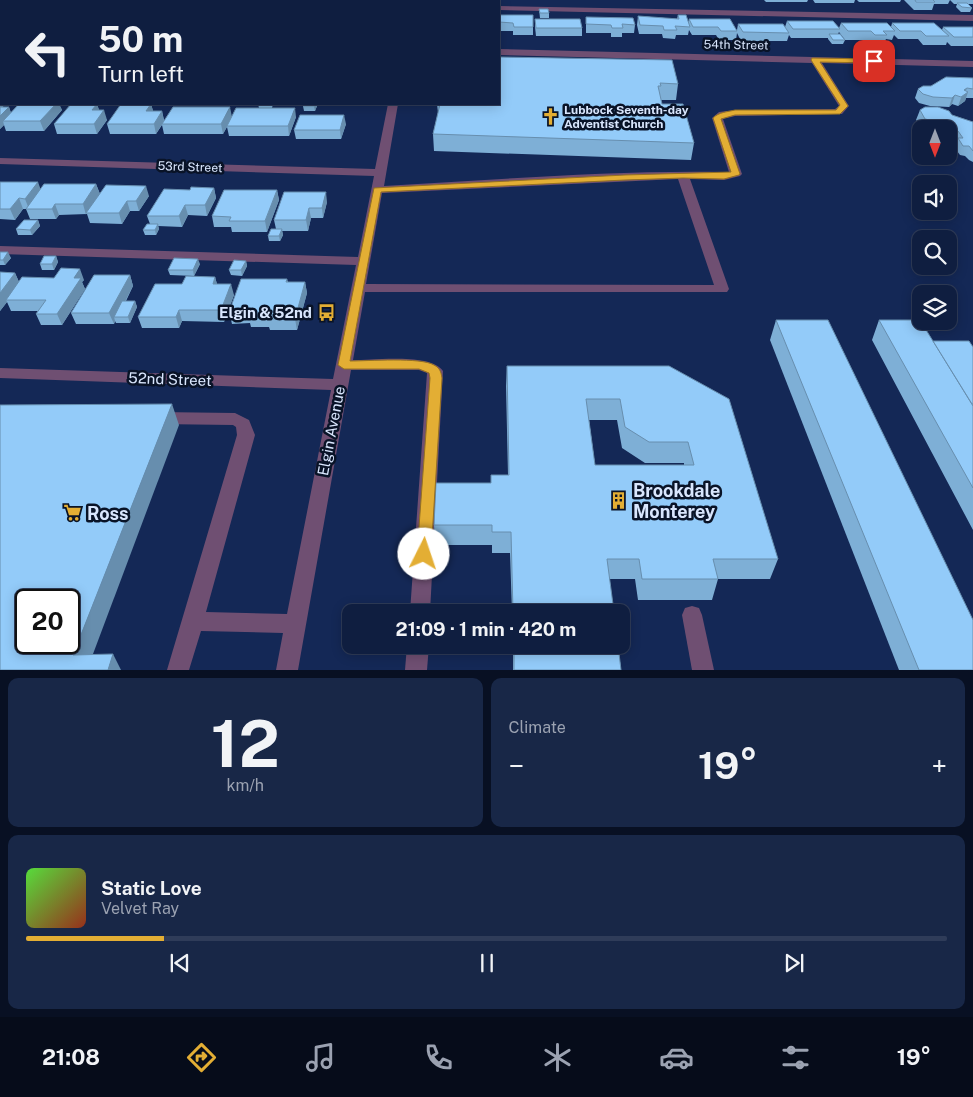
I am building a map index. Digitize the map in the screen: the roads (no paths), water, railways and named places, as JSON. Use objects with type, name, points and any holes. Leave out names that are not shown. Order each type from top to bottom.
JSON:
[{"type":"street","points":[[500,8],[973,18]]},
{"type":"street","name":"54th Street","points":[[500,52],[973,64]]},
{"type":"street","points":[[377,190],[736,174],[717,118],[723,114],[838,112],[844,106],[815,60]]},
{"type":"street","name":"Elgin Avenue","points":[[287,670],[393,105]]},
{"type":"street","name":"53rd Street","points":[[0,161],[380,173]]},
{"type":"street","points":[[358,288],[722,289],[683,175]]},
{"type":"street","points":[[0,250],[363,261]]},
{"type":"street","points":[[344,365],[419,365],[434,371],[436,378],[421,604]]},
{"type":"street","name":"52nd Street","points":[[0,373],[340,385]]},
{"type":"street","points":[[137,418],[235,419],[242,421],[246,427],[246,435],[178,670]]},
{"type":"street","points":[[692,615],[703,670]]},
{"type":"street","points":[[193,621],[295,624]]},
{"type":"street","points":[[416,670],[417,654]]},
{"type":"place","name":"Lubbock Seventh-day Adventist Church","points":[[550,117]]},
{"type":"place","name":"Elgin & 52nd","points":[[326,312]]},
{"type":"place","name":"Brookdale Monterey","points":[[619,500]]},
{"type":"place","name":"Ross","points":[[73,513]]}]
